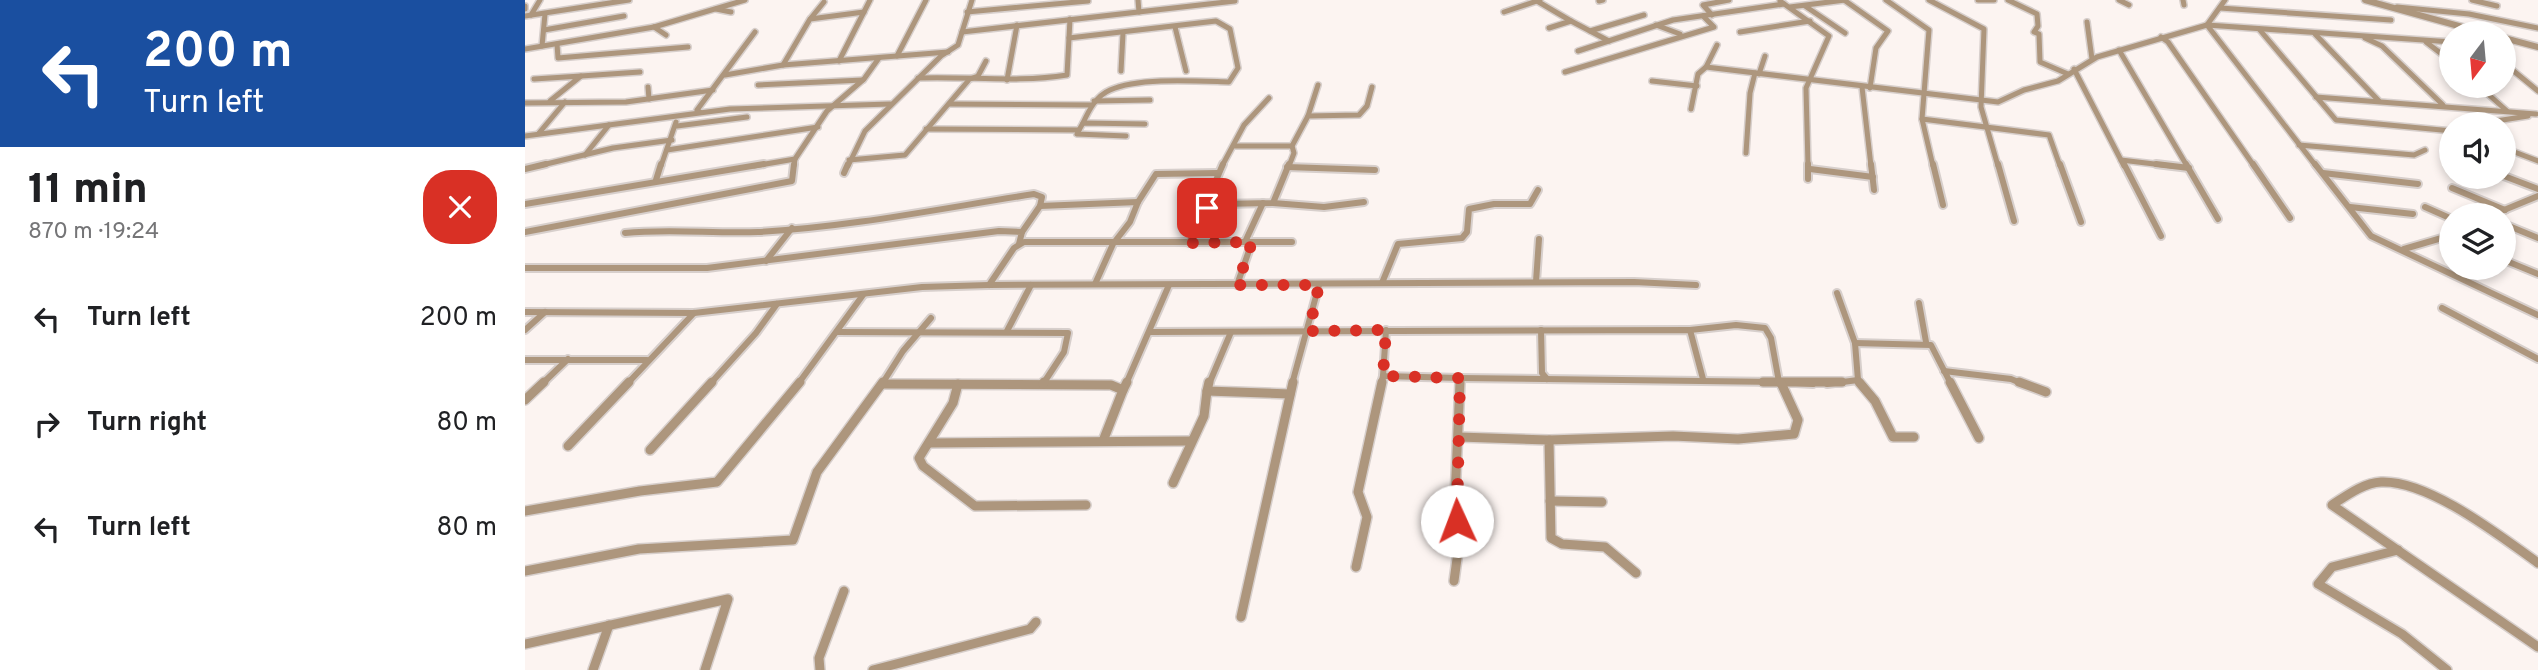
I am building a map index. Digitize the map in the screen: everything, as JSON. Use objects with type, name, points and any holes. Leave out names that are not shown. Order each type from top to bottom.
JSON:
[{"type":"street","points":[[528,15],[540,0]]},
{"type":"street","points":[[591,7],[593,0]]},
{"type":"street","points":[[528,15],[629,0]]},
{"type":"street","points":[[525,49],[654,27],[744,0]]},
{"type":"street","points":[[839,61],[870,0]]},
{"type":"street","points":[[897,56],[926,0]]},
{"type":"street","points":[[844,173],[865,131],[917,78],[958,45],[972,0]]},
{"type":"street","points":[[967,12],[1088,0],[1087,17]]},
{"type":"street","points":[[1137,0],[1139,12]]},
{"type":"street","points":[[1187,0],[1189,6]]},
{"type":"street","points":[[1712,15],[1703,5],[1729,0]]},
{"type":"street","points":[[1779,0],[1829,36],[1806,88],[1808,179]]},
{"type":"street","points":[[1790,7],[1845,0],[1887,29],[1876,47],[1870,88]]},
{"type":"street","points":[[1886,0],[1929,30],[1922,119],[1943,205]]},
{"type":"street","points":[[1929,0],[1984,29],[1981,101],[2014,221]]},
{"type":"street","points":[[1979,0],[1994,0]]},
{"type":"street","points":[[2008,0],[2037,14],[2038,26],[2034,32],[2039,34],[2040,62],[2068,74]]},
{"type":"street","points":[[2119,0],[2129,5]]},
{"type":"street","points":[[2207,25],[2225,0]]},
{"type":"street","points":[[2365,0],[2439,21]]},
{"type":"street","points":[[2406,8],[2417,0]]},
{"type":"street","points":[[2473,0],[2497,6]]},
{"type":"street","points":[[962,32],[1235,1]]},
{"type":"street","points":[[1504,12],[1539,1],[1609,41]]},
{"type":"street","points":[[783,65],[810,19],[824,2]]},
{"type":"street","points":[[1578,51],[1656,25],[1784,4]]},
{"type":"street","points":[[1202,5],[1207,22]]},
{"type":"street","points":[[1805,5],[1845,33]]},
{"type":"street","points":[[2386,7],[2469,14],[2538,28]]},
{"type":"street","points":[[715,8],[731,12]]},
{"type":"street","points":[[2220,8],[2391,20]]},
{"type":"street","points":[[810,19],[864,12]]},
{"type":"street","points":[[542,46],[545,14]]},
{"type":"street","points":[[1590,31],[1644,15]]},
{"type":"street","points":[[544,30],[624,16]]},
{"type":"street","points":[[1565,72],[1681,34],[1714,27],[1703,16]]},
{"type":"street","points":[[917,78],[945,76],[967,80],[1007,80],[1067,75],[1070,19]]},
{"type":"street","points":[[1549,28],[1570,21]]},
{"type":"street","points":[[1740,32],[1811,21]]},
{"type":"street","points":[[1069,38],[1207,22],[1222,22],[1230,29],[1238,68],[1229,82],[1159,80],[1109,90],[1092,103],[1077,134],[1083,137],[1126,136]]},
{"type":"street","points":[[2087,22],[2092,59]]},
{"type":"street","points":[[1007,80],[1017,25]]},
{"type":"street","points":[[1656,25],[1681,34]]},
{"type":"street","points":[[2207,25],[2371,236],[2405,249],[2538,315]]},
{"type":"street","points":[[1706,67],[2002,102],[2024,90],[2052,84],[2092,59],[2207,25],[2439,41]]},
{"type":"street","points":[[654,27],[666,35]]},
{"type":"street","points":[[1175,27],[1186,71]]},
{"type":"street","points":[[2259,29],[2316,97],[2342,122],[2439,130]]},
{"type":"street","points":[[698,112],[755,32]]},
{"type":"street","points":[[1121,71],[1123,33]]},
{"type":"street","points":[[2314,33],[2379,101]]},
{"type":"street","points":[[2358,36],[2382,46],[2443,105]]},
{"type":"street","points":[[1620,37],[1640,47]]},
{"type":"street","points":[[2161,37],[2168,42],[2290,219]]},
{"type":"street","points":[[2423,40],[2439,52]]},
{"type":"street","points":[[2517,41],[2538,47]]},
{"type":"street","points":[[557,44],[558,58],[688,47]]},
{"type":"street","points":[[1691,109],[1697,74],[1706,67],[1717,45]]},
{"type":"street","points":[[2119,50],[2218,219]]},
{"type":"street","points":[[725,75],[783,65],[948,52]]},
{"type":"street","points":[[1746,153],[1751,121],[1749,93],[1765,56]]},
{"type":"street","points":[[525,232],[792,181],[795,159],[832,105],[864,80],[879,58]]},
{"type":"street","points":[[849,160],[905,155],[967,80],[978,76],[986,61]]},
{"type":"street","points":[[2074,69],[2161,236]]},
{"type":"street","points":[[534,79],[640,72]]},
{"type":"street","points":[[2517,74],[2538,91]]},
{"type":"street","points":[[549,101],[581,76]]},
{"type":"street","points":[[758,85],[864,80]]},
{"type":"street","points":[[1652,81],[1697,86]]},
{"type":"street","points":[[1273,203],[1294,153],[1292,146],[1308,116],[1318,85]]},
{"type":"street","points":[[1308,116],[1359,115],[1367,106],[1372,87]]},
{"type":"street","points":[[1862,87],[1874,190]]},
{"type":"street","points":[[648,88],[649,99]]},
{"type":"street","points":[[525,103],[649,99],[713,90]]},
{"type":"street","points":[[2316,97],[2537,114]]},
{"type":"street","points":[[1189,243],[1218,173],[1250,114],[1269,98]]},
{"type":"street","points":[[2492,98],[2507,111]]},
{"type":"street","points":[[949,104],[1150,100]]},
{"type":"street","points":[[539,134],[565,102]]},
{"type":"street","points":[[525,136],[676,118],[698,112],[890,104]]},
{"type":"street","points":[[2516,118],[2537,114]]},
{"type":"street","points":[[677,127],[747,117]]},
{"type":"street","points":[[656,180],[677,127],[676,118]]},
{"type":"street","points":[[1922,119],[2051,137],[2081,222]]},
{"type":"street","points":[[1083,123],[1145,124]]},
{"type":"street","points":[[585,156],[609,125]]},
{"type":"street","points":[[667,150],[818,127]]},
{"type":"street","points":[[926,130],[1079,130]]},
{"type":"street","points":[[525,169],[672,140]]},
{"type":"street","points":[[2299,145],[2414,155],[2425,150]]},
{"type":"street","points":[[1234,146],[1292,146]]},
{"type":"street","points":[[2516,153],[2538,162]]},
{"type":"street","points":[[525,204],[656,180],[795,159]]},
{"type":"street","points":[[2121,160],[2189,168]]},
{"type":"street","points":[[1287,167],[1375,170]]},
{"type":"street","points":[[1809,169],[1873,177]]},
{"type":"street","points":[[1095,284],[1113,244],[1130,222],[1138,202],[1156,174],[1218,173]]},
{"type":"street","points":[[2323,173],[2418,184]]},
{"type":"street","points":[[2516,181],[2538,189]]},
{"type":"street","points":[[2454,189],[2488,203]]},
{"type":"street","points":[[1383,284],[1389,277],[1389,262],[1398,244],[1462,238],[1467,232],[1466,216],[1471,208],[1494,204],[1530,204],[1538,190]]},
{"type":"street","points":[[625,233],[662,229],[756,232],[835,225],[949,205],[1034,194],[1042,197],[1040,206],[1022,232],[1019,244],[989,285]]},
{"type":"street","points":[[2516,205],[2538,196]]},
{"type":"street","points":[[1040,206],[1138,202]]},
{"type":"street","points":[[1204,211],[1219,204],[1273,203],[1324,207],[1364,202]]},
{"type":"street","points":[[1237,285],[1263,203]]},
{"type":"street","points":[[2350,207],[2413,214]]},
{"type":"street","points":[[2425,207],[2439,213]]},
{"type":"street","points":[[765,261],[792,228]]},
{"type":"street","points":[[2516,229],[2538,238]]},
{"type":"street","points":[[525,268],[707,268],[999,231],[1022,232]]},
{"type":"street","points":[[1536,282],[1539,239]]},
{"type":"street","points":[[2405,249],[2439,239]]},
{"type":"street","points":[[1019,244],[1292,243]]},
{"type":"street","points":[[2516,265],[2538,274]]},
{"type":"street","points":[[525,312],[694,313],[922,287],[989,285],[1634,282],[1696,285]]},
{"type":"street","points":[[1007,331],[1031,285]]},
{"type":"street","points":[[1103,441],[1169,285]]},
{"type":"street","points":[[1241,617],[1290,394],[1309,331],[1319,285]]},
{"type":"street","points":[[1837,293],[1855,343],[1858,380],[1871,393],[1892,437],[1914,437]]},
{"type":"street","points":[[525,511],[640,491],[717,482],[735,457],[769,421],[863,295]]},
{"type":"street","points":[[650,450],[756,333],[777,303]]},
{"type":"street","points":[[1919,303],[1926,342]]},
{"type":"street","points":[[2442,308],[2538,359]]},
{"type":"street","points":[[525,330],[545,312]]},
{"type":"street","points":[[568,446],[694,313]]},
{"type":"street","points":[[525,571],[639,549],[793,540],[817,472],[903,351],[931,318]]},
{"type":"street","points":[[1150,332],[1691,330],[1737,326],[1765,328],[1771,338],[1780,382],[1798,420],[1794,434],[1738,439],[1673,436],[1549,440],[1459,437]]},
{"type":"street","points":[[1356,568],[1367,517],[1358,492],[1383,376],[1386,330]]},
{"type":"street","points":[[1541,330],[1542,373],[1548,379]]},
{"type":"street","points":[[1691,330],[1703,379]]},
{"type":"street","points":[[837,332],[1068,333],[1064,352],[1043,384]]},
{"type":"street","points":[[1173,483],[1204,416],[1212,372],[1231,332]]},
{"type":"street","points":[[1855,343],[1926,342],[1931,345],[1979,438]]},
{"type":"street","points":[[525,400],[568,359]]},
{"type":"street","points":[[525,360],[647,360]]},
{"type":"street","points":[[1944,371],[2011,379],[2046,392]]},
{"type":"street","points":[[1383,376],[1703,379],[1823,384],[1858,380]]},
{"type":"street","points":[[1454,581],[1459,544],[1455,498],[1460,378]]},
{"type":"street","points":[[882,384],[1111,385],[1123,390]]},
{"type":"street","points":[[958,384],[953,403],[919,458],[923,466],[975,506],[1086,505]]},
{"type":"street","points":[[1207,391],[1290,394]]},
{"type":"street","points":[[1549,440],[1551,538],[1556,543],[1566,545],[1596,543],[1605,547],[1636,573]]},
{"type":"street","points":[[929,443],[1190,442]]},
{"type":"street","points":[[2537,644],[2332,505],[2356,491],[2380,482],[2408,484],[2504,538],[2538,563]]},
{"type":"street","points":[[1550,501],[1602,502]]},
{"type":"street","points":[[2398,550],[2332,567],[2318,584],[2402,634],[2447,670]]},
{"type":"street","points":[[820,670],[819,658],[844,591]]},
{"type":"street","points":[[525,644],[728,599],[705,670]]},
{"type":"street","points":[[873,670],[1030,629],[1036,622]]},
{"type":"street","points":[[593,670],[609,625]]},
{"type":"route","points":[[1207,208],[1189,243],[1252,242],[1237,285],[1319,285],[1309,331],[1386,330],[1383,376],[1406,379],[1460,378],[1455,498],[1457,521]]}]
